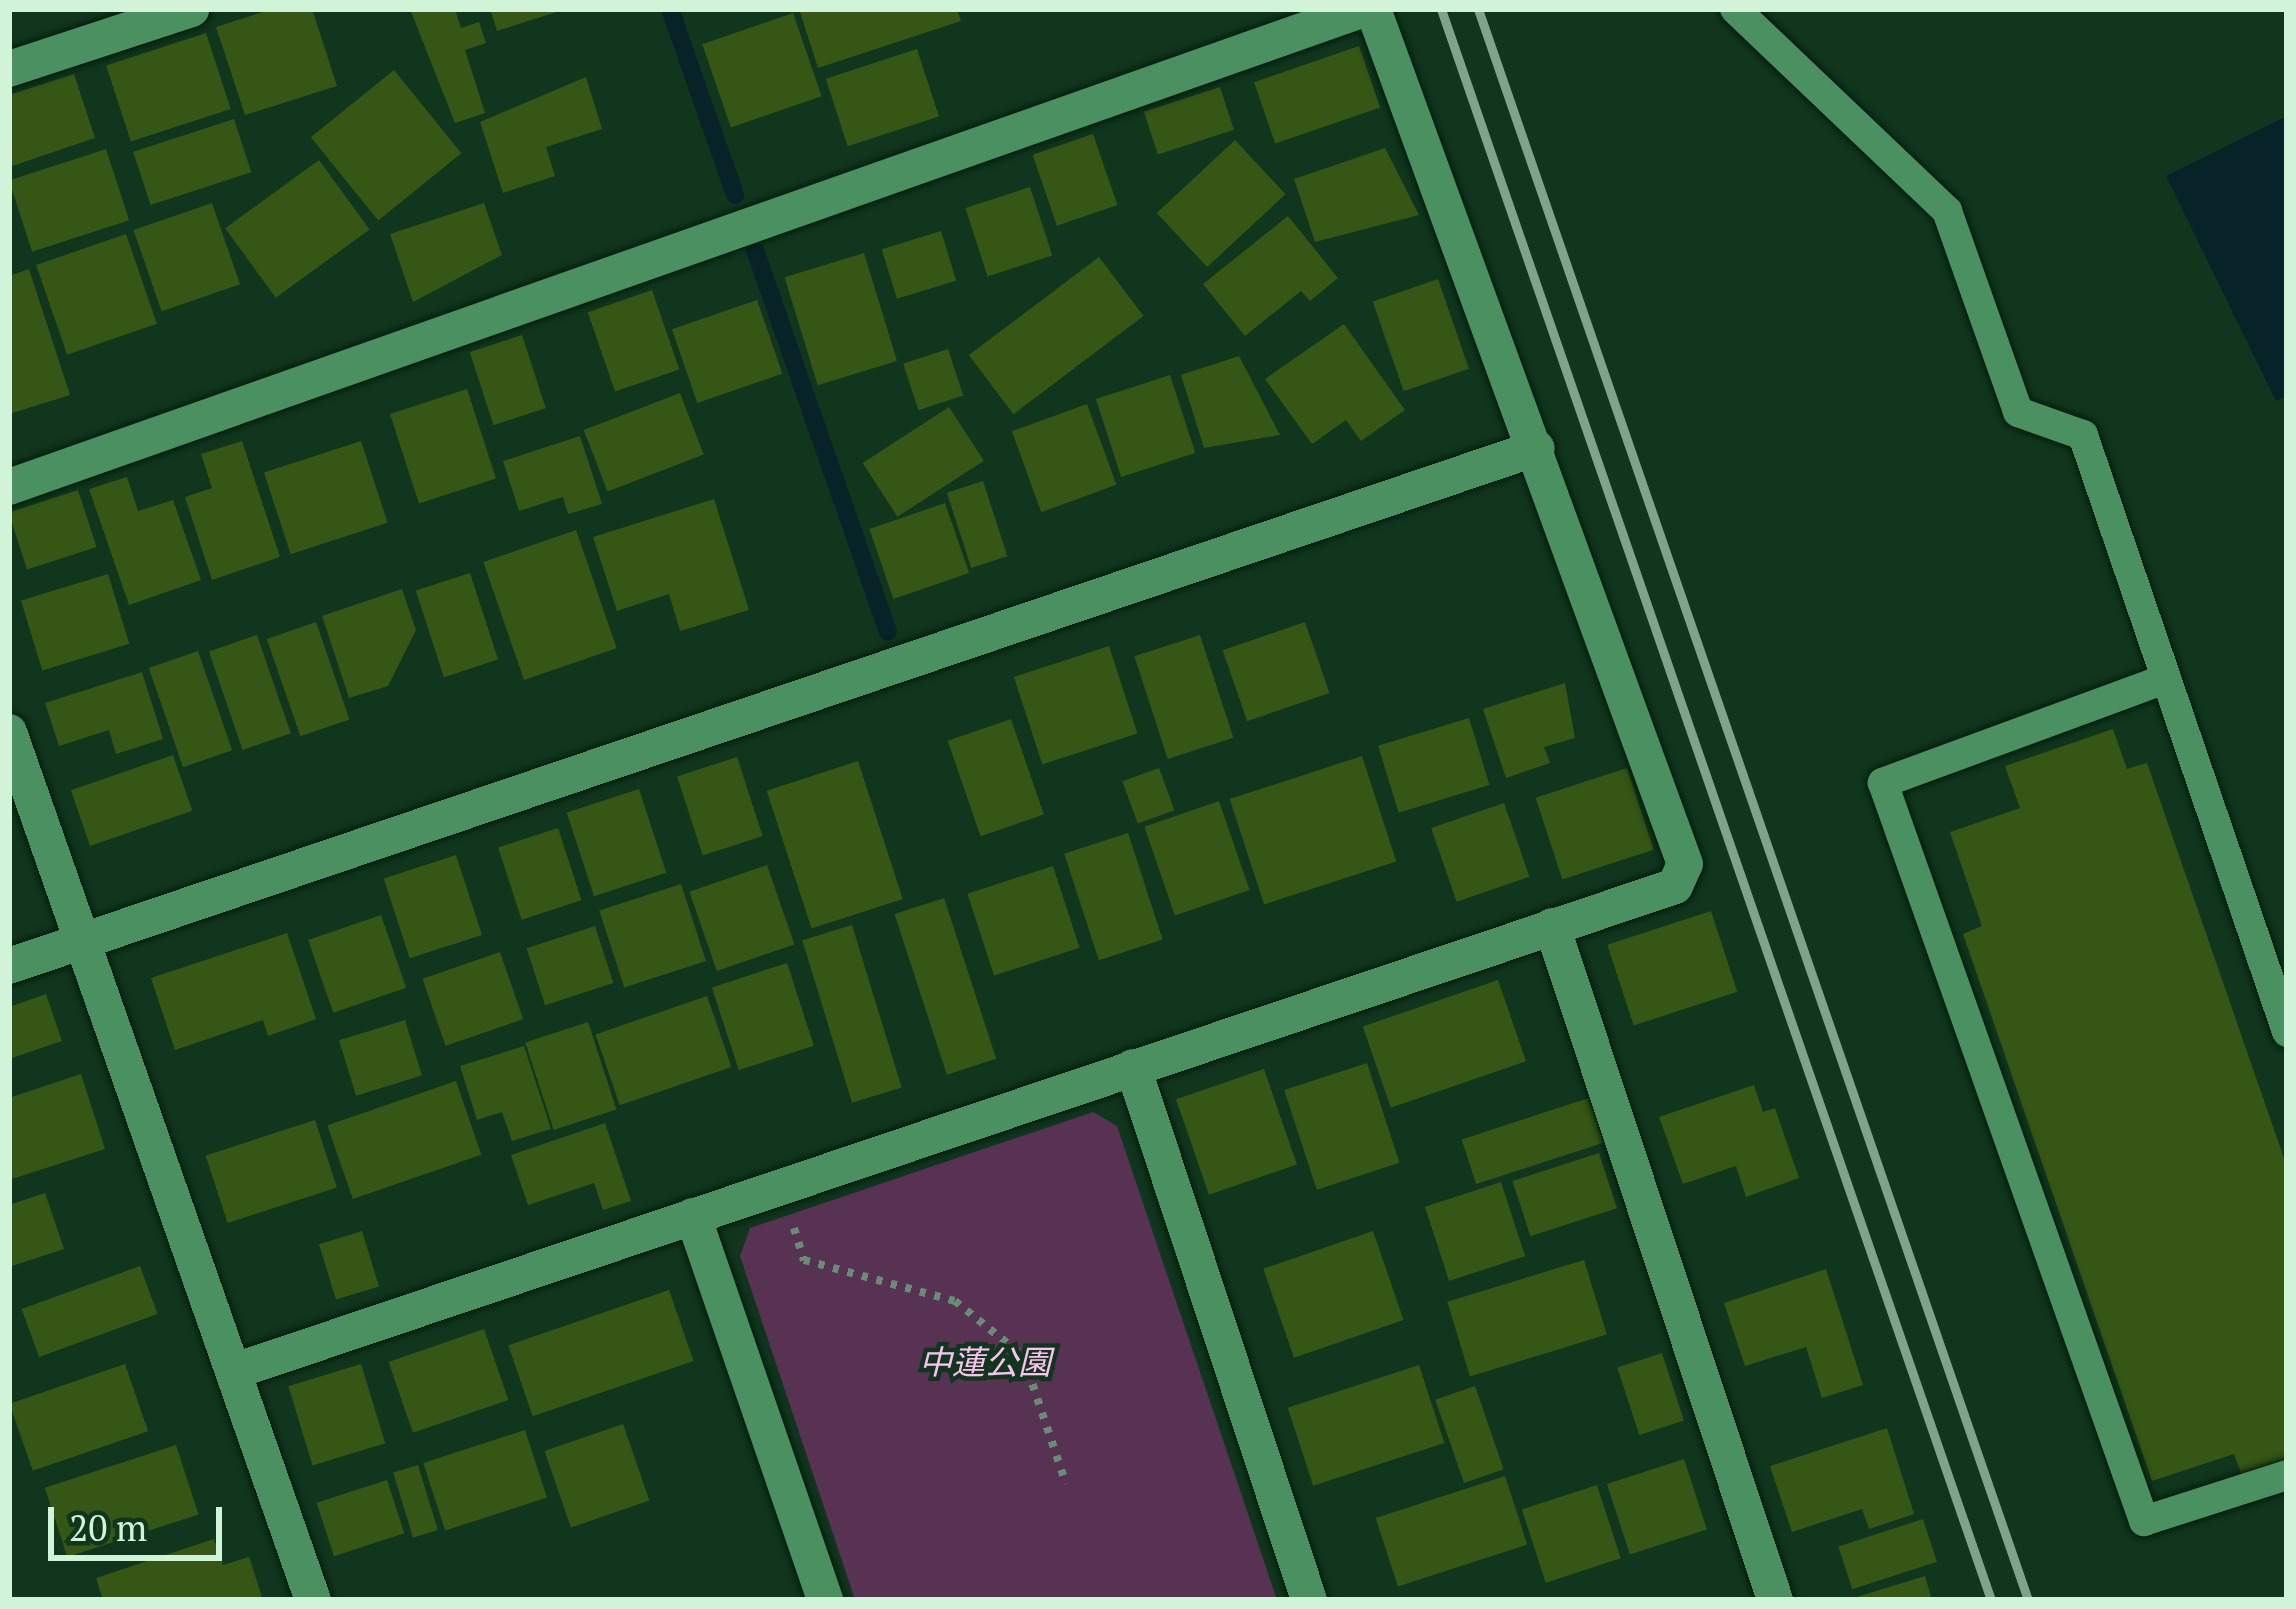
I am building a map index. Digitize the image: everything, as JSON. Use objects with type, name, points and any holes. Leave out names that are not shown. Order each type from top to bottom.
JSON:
[{"type":"street","points":[[9,68],[191,9]]},
{"type":"street","points":[[9,488],[1364,9]]},
{"type":"street","points":[[235,1371],[1675,886],[1685,864],[1373,9]]},
{"type":"street","points":[[9,966],[1537,448]]},
{"type":"street","points":[[9,732],[313,1600]]},
{"type":"street","points":[[1552,926],[1775,1600]]},
{"type":"street","points":[[1133,1067],[1309,1600]]},
{"type":"street","points":[[693,1216],[825,1600]]},
{"type":"lane","points":[[1735,9],[1947,212],[2018,412],[2084,435],[2287,1032]]},
{"type":"lane","points":[[2165,679],[1883,783],[2144,1520],[2287,1475]]},
{"type":"path","points":[[780,1186],[804,1260],[955,1301],[1024,1356],[1066,1484]]},
{"type":"green space","name":"中蓮公園","points":[[1093,1112],[1117,1126],[1277,1600],[855,1600],[740,1256],[750,1228]]},
{"type":"water","points":[[2287,116],[2287,396],[2276,401],[2166,176]]},
{"type":"building","points":[[272,9],[312,9],[337,86],[245,115],[216,27]]},
{"type":"building","points":[[410,9],[455,9],[461,28],[479,22],[486,43],[465,50],[485,113],[455,123]]},
{"type":"building","points":[[490,9],[562,9],[563,10],[497,31]]},
{"type":"building","points":[[799,9],[957,9],[961,21],[818,68]]},
{"type":"building","points":[[793,13],[822,96],[731,127],[702,44]]},
{"type":"building","points":[[206,33],[231,109],[131,142],[106,65]]},
{"type":"building","points":[[1359,46],[1380,107],[1275,144],[1254,82]]},
{"type":"building","points":[[917,49],[939,117],[848,146],[826,79]]},
{"type":"building","points":[[394,70],[461,153],[378,220],[311,137]]},
{"type":"building","points":[[74,74],[95,138],[9,167],[9,95]]},
{"type":"building","points":[[586,77],[602,129],[546,147],[555,176],[503,193],[480,122]]},
{"type":"building","points":[[1220,87],[1234,130],[1158,155],[1144,112]]},
{"type":"building","points":[[234,119],[251,172],[150,205],[133,152]]},
{"type":"building","points":[[1093,134],[1117,205],[1057,226],[1032,155]]},
{"type":"building","points":[[1235,140],[1285,194],[1207,267],[1157,213]]},
{"type":"building","points":[[1385,148],[1419,215],[1315,242],[1294,179]]},
{"type":"building","points":[[106,149],[129,220],[32,252],[9,181]]},
{"type":"building","points":[[319,160],[370,230],[276,298],[225,228]]},
{"type":"building","points":[[1030,187],[1052,255],[988,276],[965,208]]},
{"type":"building","points":[[212,203],[240,284],[162,311],[134,230]]},
{"type":"building","points":[[484,203],[502,255],[413,302],[390,234]]},
{"type":"building","points":[[1288,216],[1338,278],[1310,301],[1301,291],[1245,336],[1203,284]]},
{"type":"building","points":[[941,231],[956,281],[897,299],[882,249]]},
{"type":"building","points":[[126,234],[157,324],[67,355],[36,265]]},
{"type":"building","points":[[864,253],[897,361],[818,385],[785,277]]},
{"type":"building","points":[[1099,257],[1144,316],[1013,414],[969,355]]},
{"type":"building","points":[[29,269],[70,395],[9,414],[9,276]]},
{"type":"building","points":[[1438,279],[1469,369],[1404,391],[1373,301]]},
{"type":"building","points":[[652,290],[679,369],[615,392],[588,312]]},
{"type":"building","points":[[757,300],[782,374],[697,403],[672,329]]},
{"type":"building","points":[[1344,324],[1405,410],[1361,441],[1346,420],[1312,444],[1265,379]]},
{"type":"building","points":[[522,335],[546,408],[493,425],[470,352]]},
{"type":"building","points":[[948,349],[963,396],[918,410],[903,364]]},
{"type":"building","points":[[1239,356],[1280,435],[1204,448],[1181,375]]},
{"type":"building","points":[[1170,375],[1195,453],[1121,477],[1096,399]]},
{"type":"building","points":[[467,389],[496,478],[419,503],[390,414]]},
{"type":"building","points":[[680,393],[704,455],[607,492],[584,430]]},
{"type":"building","points":[[1087,404],[1116,485],[1041,512],[1012,431]]},
{"type":"building","points":[[949,407],[984,461],[897,517],[863,463]]},
{"type":"building","points":[[580,436],[602,504],[568,514],[563,497],[519,511],[503,461]]},
{"type":"building","points":[[242,441],[280,557],[212,580],[185,497],[212,488],[201,454]]},
{"type":"building","points":[[361,441],[388,523],[291,554],[264,473]]},
{"type":"building","points":[[127,477],[138,511],[173,500],[201,580],[129,605],[89,489]]},
{"type":"building","points":[[983,481],[1007,556],[971,568],[947,493]]},
{"type":"building","points":[[78,490],[97,547],[27,570],[9,512]]},
{"type":"building","points":[[714,499],[749,610],[680,631],[669,594],[617,611],[593,537]]},
{"type":"building","points":[[945,503],[969,573],[893,599],[869,529]]},
{"type":"building","points":[[576,530],[617,648],[524,680],[483,562]]},
{"type":"building","points":[[470,573],[498,660],[444,677],[416,591]]},
{"type":"building","points":[[108,574],[129,644],[42,670],[21,601]]},
{"type":"building","points":[[402,589],[416,630],[388,686],[349,698],[322,616]]},
{"type":"building","points":[[316,622],[350,719],[300,736],[267,639]]},
{"type":"building","points":[[1305,622],[1329,693],[1247,721],[1223,650]]},
{"type":"building","points":[[257,635],[291,733],[243,750],[209,652]]},
{"type":"building","points":[[1200,635],[1233,738],[1168,759],[1134,656]]},
{"type":"building","points":[[1109,646],[1137,733],[1042,764],[1014,677]]},
{"type":"building","points":[[198,651],[232,750],[183,767],[149,668]]},
{"type":"building","points":[[142,672],[163,739],[116,754],[109,730],[59,746],[45,703]]},
{"type":"building","points":[[1565,683],[1575,738],[1544,747],[1550,763],[1506,778],[1483,709]]},
{"type":"building","points":[[1469,718],[1489,785],[1399,813],[1378,746]]},
{"type":"building","points":[[1011,719],[1044,814],[981,836],[948,741]]},
{"type":"building","points":[[2113,729],[2127,769],[2147,763],[2287,1167],[2287,1463],[2243,1478],[2234,1454],[2152,1481],[1963,934],[1982,926],[1950,832],[2020,808],[2005,766]]},
{"type":"building","points":[[173,755],[192,811],[90,846],[71,790]]},
{"type":"building","points":[[1362,756],[1396,862],[1264,905],[1230,799]]},
{"type":"building","points":[[737,757],[763,836],[703,855],[677,776]]},
{"type":"building","points":[[858,761],[903,899],[812,929],[767,791]]},
{"type":"building","points":[[1159,768],[1174,810],[1138,824],[1122,781]]},
{"type":"building","points":[[1627,768],[1654,850],[1562,879],[1536,798]]},
{"type":"building","points":[[639,789],[666,873],[594,896],[567,812]]},
{"type":"building","points":[[1219,801],[1250,890],[1175,916],[1144,827]]},
{"type":"building","points":[[1504,803],[1529,877],[1457,902],[1431,828]]},
{"type":"building","points":[[558,828],[581,900],[522,920],[498,847]]},
{"type":"building","points":[[1128,833],[1163,940],[1099,960],[1064,854]]},
{"type":"building","points":[[456,855],[482,935],[410,958],[384,878]]},
{"type":"building","points":[[767,865],[794,944],[717,971],[689,892]]},
{"type":"building","points":[[1053,866],[1080,948],[994,976],[967,894]]},
{"type":"building","points":[[681,884],[706,961],[624,988],[599,911]]},
{"type":"building","points":[[944,898],[996,1059],[947,1075],[895,914]]},
{"type":"building","points":[[1711,911],[1737,992],[1634,1026],[1607,945]]},
{"type":"building","points":[[381,915],[406,988],[333,1013],[308,940]]},
{"type":"building","points":[[852,925],[902,1088],[852,1103],[802,940]]},
{"type":"building","points":[[595,926],[614,983],[545,1005],[527,948]]},
{"type":"building","points":[[287,933],[316,1019],[268,1036],[263,1020],[175,1050],[151,978]]},
{"type":"building","points":[[500,952],[523,1019],[446,1046],[422,979]]},
{"type":"building","points":[[787,963],[814,1046],[739,1070],[712,987]]},
{"type":"building","points":[[1498,980],[1526,1061],[1391,1108],[1363,1027]]},
{"type":"building","points":[[46,994],[62,1041],[9,1059],[9,1007]]},
{"type":"building","points":[[707,996],[731,1067],[620,1105],[595,1034]]},
{"type":"building","points":[[405,1020],[422,1075],[356,1096],[339,1040]]},
{"type":"building","points":[[588,1022],[616,1109],[554,1130],[525,1042]]},
{"type":"building","points":[[524,1046],[551,1129],[512,1141],[502,1112],[477,1120],[460,1066]]},
{"type":"building","points":[[1367,1063],[1399,1163],[1317,1190],[1284,1090]]},
{"type":"building","points":[[1264,1069],[1297,1164],[1209,1195],[1176,1099]]},
{"type":"building","points":[[81,1074],[105,1149],[12,1179],[9,1098]]},
{"type":"building","points":[[456,1081],[481,1155],[353,1199],[327,1125]]},
{"type":"building","points":[[1754,1085],[1763,1112],[1775,1108],[1799,1178],[1746,1197],[1736,1166],[1683,1184],[1659,1117]]},
{"type":"building","points":[[1589,1098],[1604,1143],[1476,1184],[1462,1139]]},
{"type":"building","points":[[315,1120],[337,1188],[228,1223],[206,1156]]},
{"type":"building","points":[[605,1123],[631,1201],[603,1210],[594,1183],[528,1205],[511,1155]]},
{"type":"building","points":[[1599,1153],[1617,1208],[1530,1236],[1512,1181]]},
{"type":"building","points":[[1501,1182],[1525,1256],[1449,1281],[1425,1207]]},
{"type":"building","points":[[45,1193],[64,1249],[9,1267],[9,1205]]},
{"type":"building","points":[[362,1231],[379,1286],[336,1300],[319,1244]]},
{"type":"building","points":[[1373,1231],[1404,1320],[1294,1358],[1263,1269]]},
{"type":"building","points":[[1584,1260],[1607,1335],[1470,1376],[1447,1302]]},
{"type":"building","points":[[140,1266],[157,1314],[39,1357],[22,1309]]},
{"type":"building","points":[[1826,1269],[1863,1385],[1822,1398],[1806,1347],[1745,1366],[1724,1303]]},
{"type":"building","points":[[669,1290],[693,1361],[533,1416],[508,1345]]},
{"type":"building","points":[[484,1329],[508,1400],[413,1433],[389,1362]]},
{"type":"building","points":[[1662,1353],[1684,1421],[1639,1435],[1617,1368]]},
{"type":"building","points":[[125,1364],[148,1431],[33,1471],[10,1404]]},
{"type":"building","points":[[361,1364],[385,1443],[313,1466],[288,1386]]},
{"type":"building","points":[[1419,1365],[1444,1443],[1313,1486],[1288,1408]]},
{"type":"building","points":[[1475,1386],[1504,1469],[1464,1483],[1435,1400]]},
{"type":"building","points":[[623,1424],[649,1501],[571,1528],[545,1451]]},
{"type":"building","points":[[1887,1428],[1914,1514],[1869,1529],[1862,1509],[1792,1532],[1770,1466]]},
{"type":"building","points":[[525,1430],[547,1498],[445,1531],[423,1463]]},
{"type":"building","points":[[176,1445],[199,1514],[67,1557],[45,1488]]},
{"type":"building","points":[[1684,1459],[1707,1529],[1630,1554],[1607,1484]]},
{"type":"building","points":[[418,1465],[438,1530],[413,1538],[393,1473]]},
{"type":"building","points":[[1505,1476],[1527,1544],[1398,1587],[1376,1518]]},
{"type":"building","points":[[387,1480],[404,1533],[334,1556],[317,1503]]},
{"type":"building","points":[[1597,1485],[1621,1558],[1546,1583],[1522,1509]]},
{"type":"building","points":[[1923,1519],[1937,1562],[1852,1589],[1838,1547]]},
{"type":"building","points":[[214,1539],[223,1565],[249,1557],[263,1600],[103,1600],[96,1578]]},
{"type":"building","points":[[1925,1576],[1932,1600],[1850,1600],[1850,1599]]},
{"type":"waterway","points":[[670,9],[735,195]]},
{"type":"waterway","points":[[755,250],[888,632]]},
{"type":"railway","points":[[1441,9],[1991,1600]]},
{"type":"railway","points":[[1478,9],[2028,1600]]}]
